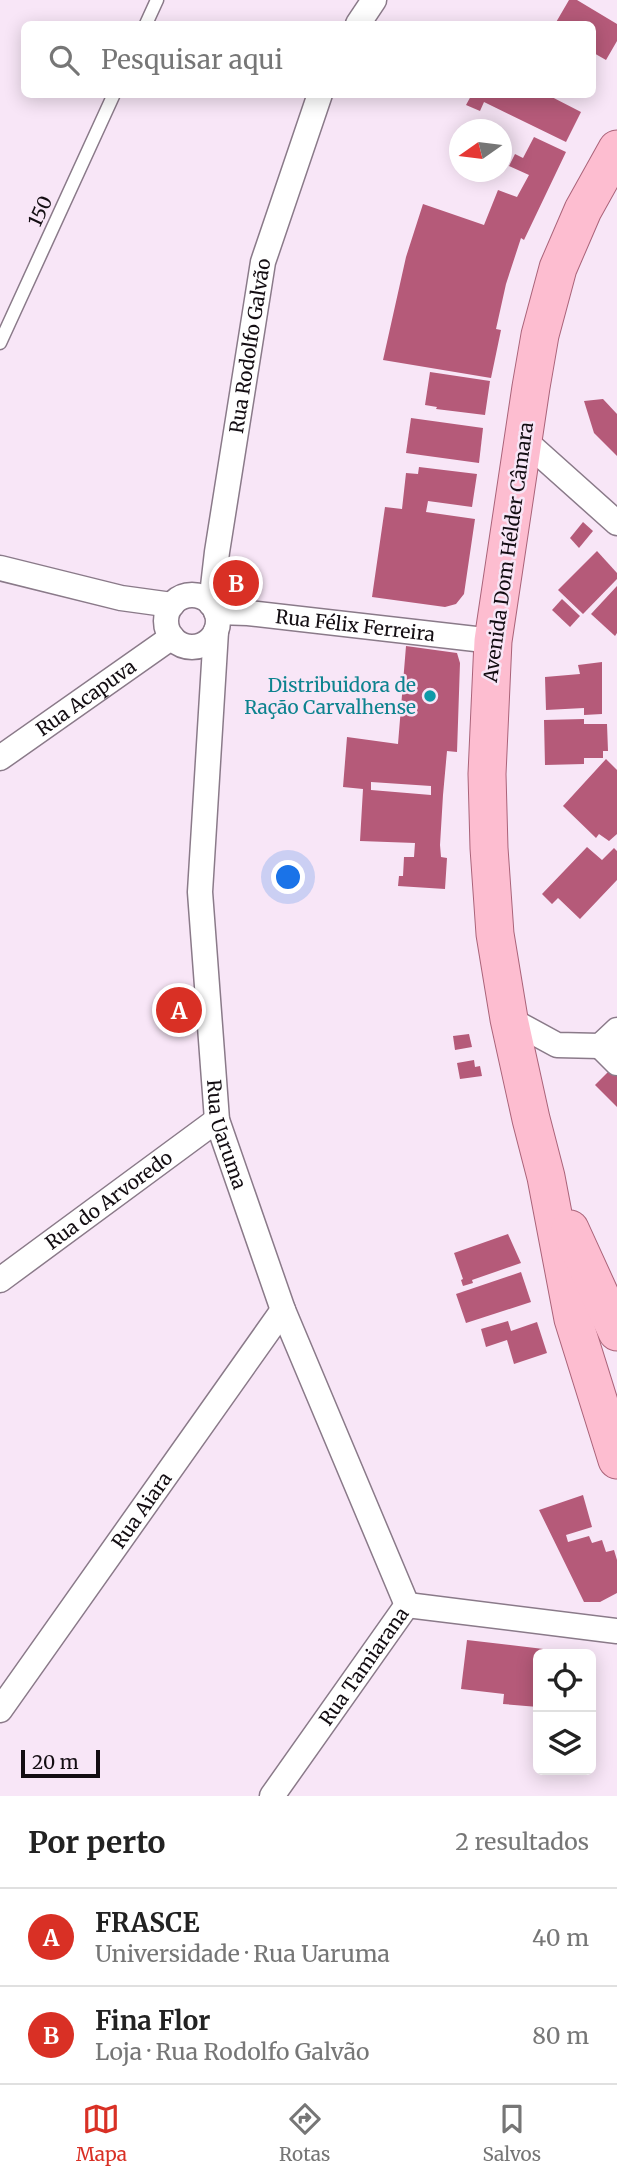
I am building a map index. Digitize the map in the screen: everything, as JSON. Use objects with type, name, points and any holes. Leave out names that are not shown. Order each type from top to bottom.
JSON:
[{"type":"main road","name":"Avenida Dom Hélder Câmara","points":[[617,149],[583,210],[558,268],[540,335],[493,641],[487,774],[495,934],[509,1019],[546,1177],[573,1319],[617,1460]]},
{"type":"main road","name":"Avenida Dom Hélder Câmara","points":[[546,1177],[617,1332]]},
{"type":"street","points":[[360,21],[374,0]]},
{"type":"street","name":"Rua Rodolfo Galvão","points":[[214,616],[217,552],[262,262],[319,98]]},
{"type":"street","points":[[523,439],[617,523]]},
{"type":"street","points":[[0,568],[121,598],[173,605]]},
{"type":"street","points":[[185,597],[204,598],[214,616],[212,638],[204,645],[182,646],[167,630],[166,619],[173,605],[185,597]]},
{"type":"street","name":"Rua Félix Ferreira","points":[[214,616],[248,613],[493,641]]},
{"type":"street","name":"Rua Uaruma","points":[[214,616],[200,892],[217,1120],[284,1310],[407,1605]]},
{"type":"street","name":"Rua Acapuva","points":[[0,758],[172,636]]},
{"type":"street","points":[[509,1019],[557,1045],[611,1046]]},
{"type":"street","points":[[522,1078],[557,1045]]},
{"type":"street","name":"Rua do Arvoredo","points":[[0,1280],[217,1120]]},
{"type":"street","name":"Rua Aiara","points":[[0,1710],[284,1310]]},
{"type":"street","name":"Rua Tamiarana","points":[[272,1796],[407,1605],[617,1631]]},
{"type":"lane","points":[[148,21],[158,0]]},
{"type":"lane","name":"150","points":[[0,343],[112,98]]},
{"type":"building","points":[[569,0],[577,0],[617,24],[617,41],[606,60],[596,54],[596,21],[557,21]]},
{"type":"building","points":[[470,98],[554,98],[581,112],[566,142],[484,102],[480,111],[466,105]]},
{"type":"building","points":[[534,137],[566,152],[524,240],[521,238],[506,284],[496,329],[501,330],[491,378],[383,360],[406,257],[423,204],[484,225],[498,190],[517,197],[529,175],[512,167],[512,160],[515,154],[523,158]]},
{"type":"building","points":[[430,372],[490,381],[485,415],[436,409],[437,407],[425,405]]},
{"type":"building","points":[[603,399],[617,414],[617,456],[594,433],[584,401]]},
{"type":"building","points":[[411,418],[483,428],[479,463],[406,453]]},
{"type":"building","points":[[419,467],[477,474],[472,507],[428,501],[426,512],[475,519],[464,594],[456,604],[445,607],[372,597],[385,507],[402,509],[406,473],[418,474]]},
{"type":"building","points":[[583,522],[593,531],[579,548],[570,538]]},
{"type":"building","points":[[597,551],[617,573],[617,579],[583,614],[558,590]]},
{"type":"building","points":[[617,586],[617,633],[615,636],[591,614]]},
{"type":"building","points":[[562,599],[580,616],[570,627],[552,610]]},
{"type":"building","points":[[406,646],[457,653],[460,663],[457,752],[447,751],[440,845],[441,857],[447,858],[445,889],[398,886],[399,876],[403,876],[404,857],[414,857],[415,843],[360,841],[363,789],[343,787],[347,737],[398,744]],"holes":[[[371,782],[431,786],[431,795],[371,790]]]},
{"type":"building","points":[[602,662],[602,714],[584,715],[584,708],[546,710],[545,677],[580,674],[578,665]]},
{"type":"building","points":[[584,719],[584,724],[607,724],[608,751],[603,751],[603,758],[584,758],[584,764],[545,765],[544,720]]},
{"type":"building","points":[[606,759],[617,770],[617,834],[609,841],[599,834],[596,838],[563,806]]},
{"type":"building","points":[[587,847],[602,860],[614,848],[617,851],[617,880],[580,919],[558,898],[552,904],[542,894]]},
{"type":"building","points":[[469,1034],[472,1047],[455,1050],[453,1036]]},
{"type":"building","points":[[474,1060],[475,1067],[480,1066],[482,1076],[460,1079],[457,1063]]},
{"type":"building","points":[[615,1065],[617,1067],[617,1107],[595,1085]]},
{"type":"building","points":[[508,1234],[521,1263],[472,1280],[473,1283],[463,1286],[454,1253]]},
{"type":"building","points":[[521,1272],[531,1302],[466,1323],[456,1294]]},
{"type":"building","points":[[508,1321],[511,1331],[537,1322],[547,1353],[514,1364],[507,1340],[486,1347],[481,1329]]},
{"type":"building","points":[[583,1495],[592,1527],[566,1535],[568,1542],[589,1536],[592,1543],[602,1540],[606,1552],[614,1550],[617,1560],[617,1593],[600,1602],[584,1602],[539,1510]]},
{"type":"building","points":[[467,1640],[543,1649],[533,1649],[533,1707],[503,1704],[504,1694],[461,1689]]},
{"type":"place","name":"Fina Flor","points":[[236,583]]},
{"type":"place","name":"Distribuidora de Ração Carvalhense","points":[[430,696]]},
{"type":"place","name":"FRASCE","points":[[179,1010]]}]
